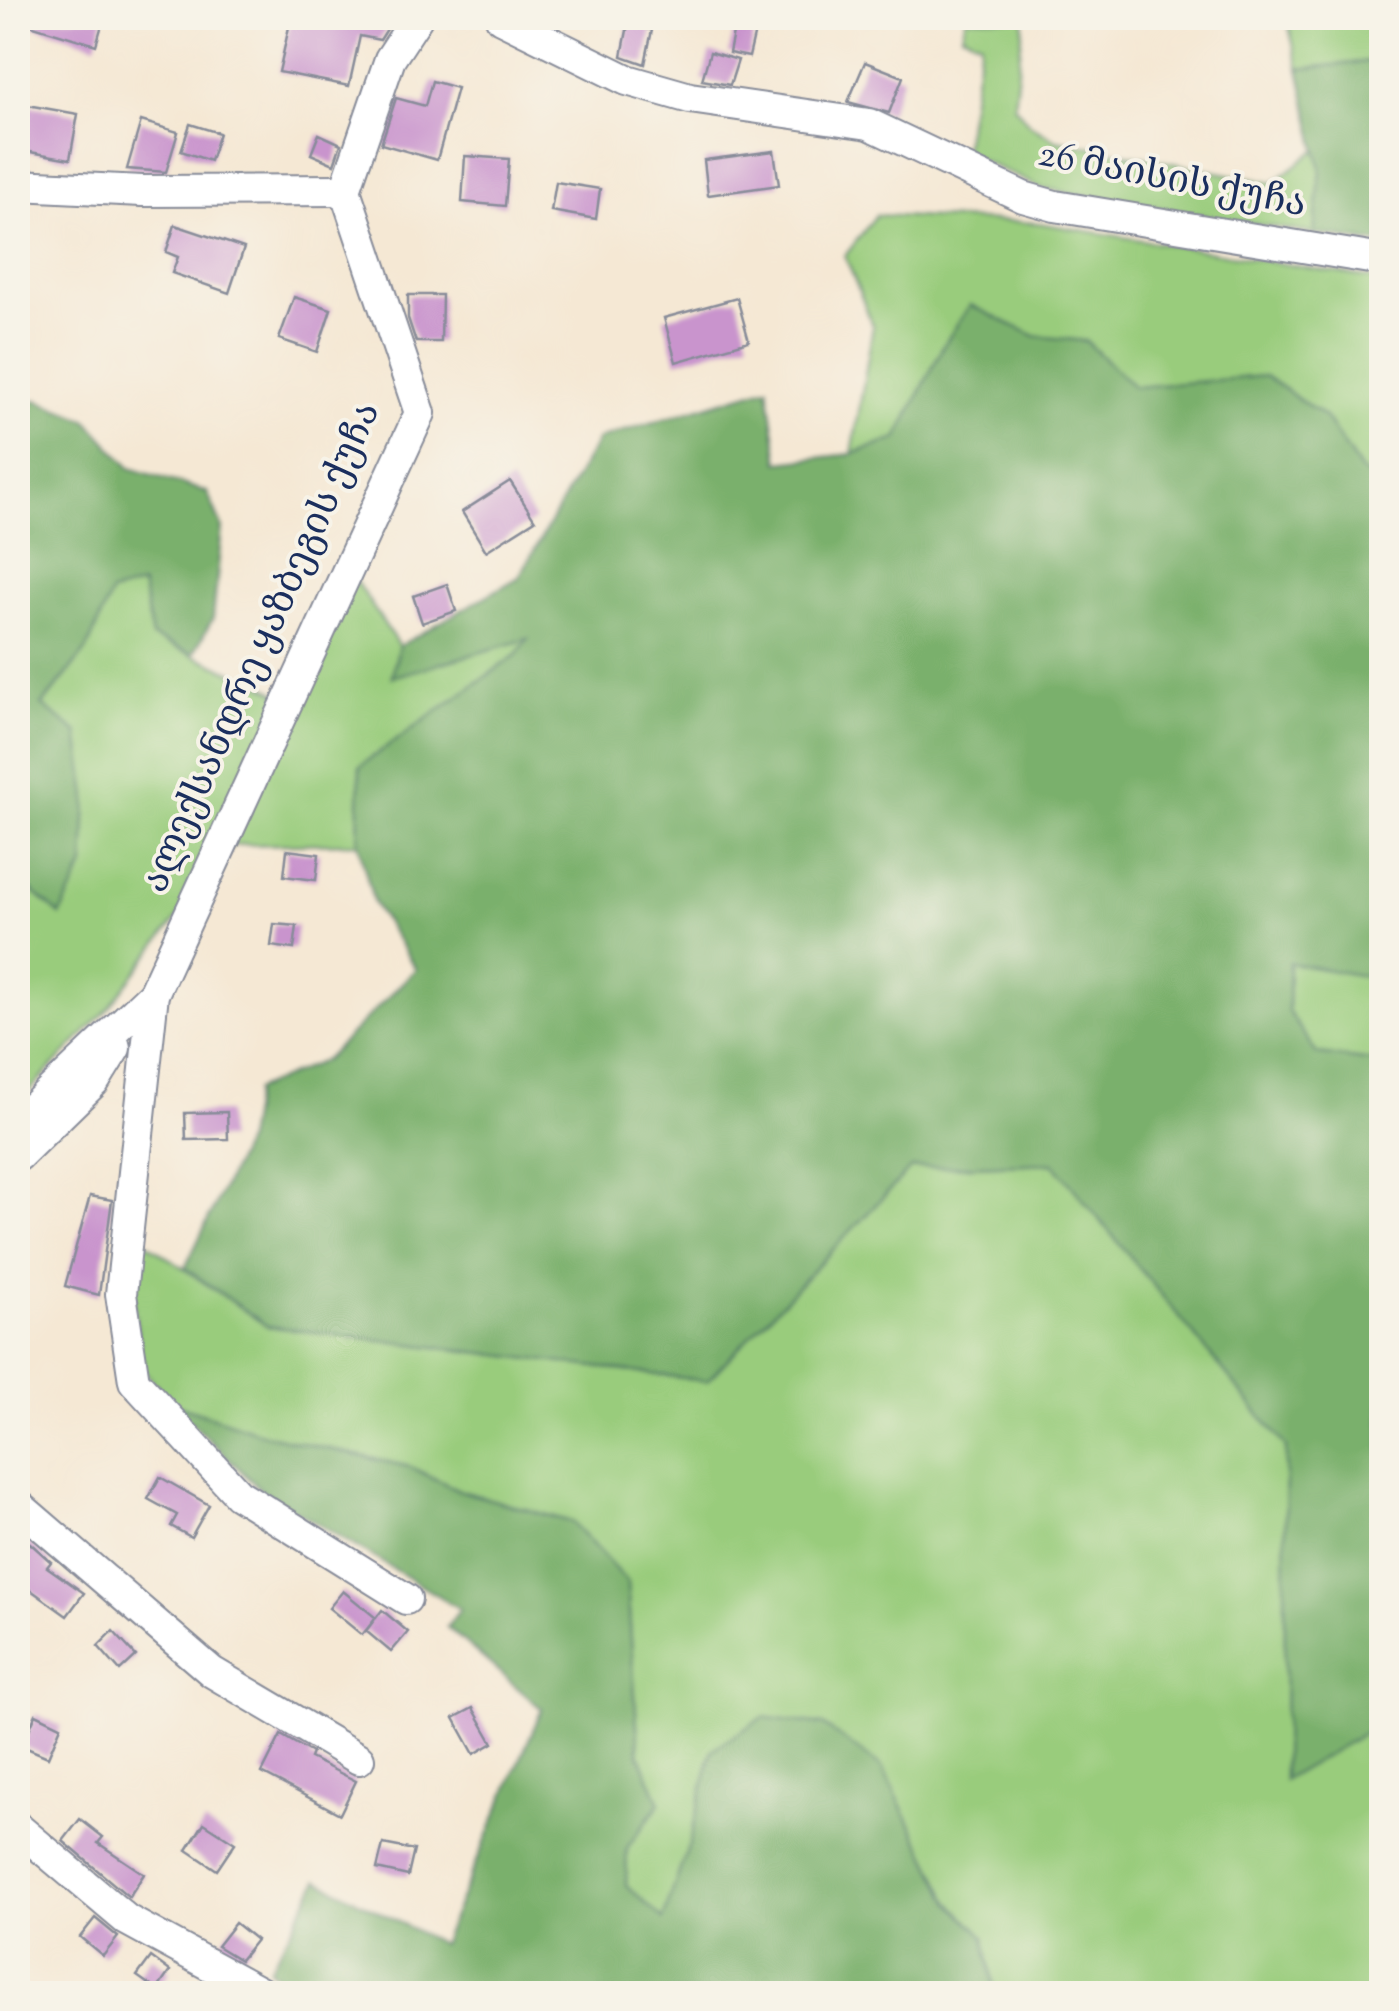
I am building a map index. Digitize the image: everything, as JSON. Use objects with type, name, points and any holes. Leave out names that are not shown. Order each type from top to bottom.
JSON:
[{"type":"street","points":[[18,185],[142,191],[346,190],[390,59],[417,18]]},
{"type":"street","name":"26 მაისის ქუჩა","points":[[501,18],[627,80],[690,98],[869,124],[1023,196],[1055,206],[1382,260]]},
{"type":"street","name":"ალექსანდრე ყაზბეგის ქუჩა","points":[[152,994],[420,413],[346,190]]},
{"type":"street","points":[[18,1122],[152,994]]},
{"type":"street","points":[[152,994],[121,1294],[134,1380],[238,1494],[406,1599]]},
{"type":"street","points":[[18,1156],[102,1072],[115,1048],[112,1033]]},
{"type":"street","points":[[18,1504],[212,1672],[359,1759]]},
{"type":"street","points":[[18,1828],[127,1920],[263,1994]]},
{"type":"green space","points":[[966,18],[1024,18],[1014,105],[1029,124],[1056,140],[1273,183],[1317,149],[1321,169],[1314,234],[1041,188],[963,152],[981,42],[962,34]]},
{"type":"green space","points":[[1287,18],[1381,18],[1381,60],[1299,69]]},
{"type":"green space","points":[[1381,60],[1381,244],[1314,234],[1321,169],[1299,69]]},
{"type":"green space","points":[[876,215],[1039,223],[1381,280],[1381,482],[1361,471],[1325,417],[1265,376],[1134,388],[1086,341],[1035,337],[970,305],[943,346],[897,439],[852,454],[873,326],[845,256]]},
{"type":"green space","points":[[970,305],[1035,336],[1086,341],[1134,387],[1265,376],[1325,417],[1361,471],[1381,482],[1381,979],[1289,963],[1288,1011],[1317,1054],[1381,1062],[1381,1723],[1284,1780],[1286,1447],[1053,1163],[911,1168],[707,1381],[267,1326],[185,1268],[246,1140],[255,1090],[325,1060],[416,969],[374,904],[358,843],[360,766],[516,655],[528,639],[392,677],[399,646],[519,577],[598,439],[768,387],[779,462],[852,454],[897,439],[943,346]]},
{"type":"green space","points":[[37,400],[87,420],[130,468],[207,492],[222,527],[213,618],[193,654],[152,637],[142,585],[111,593],[87,649],[42,705],[78,733],[87,796],[84,866],[60,915],[18,879],[18,403]]},
{"type":"green space","points":[[354,579],[399,646],[392,675],[530,638],[516,655],[360,766],[358,843],[233,845],[109,1008],[18,1103],[18,879],[60,914],[42,706],[87,649],[111,593],[142,584],[152,637],[275,691],[292,708]]},
{"type":"green space","points":[[1289,962],[1381,979],[1381,1062],[1317,1054],[1288,1012]]},
{"type":"green space","points":[[1053,1163],[1286,1447],[1284,1779],[1381,1723],[1381,1993],[995,1993],[984,1936],[951,1903],[882,1767],[690,1841],[663,1920],[626,1885],[627,1848],[660,1803],[639,1754],[627,1582],[572,1522],[461,1491],[410,1467],[267,1435],[171,1403],[142,1368],[132,1294],[138,1237],[267,1326],[707,1381],[911,1168]]},
{"type":"green space","points":[[171,1403],[267,1435],[410,1467],[461,1491],[572,1522],[627,1582],[639,1754],[660,1803],[627,1848],[626,1885],[663,1919],[690,1841],[712,1750],[763,1717],[823,1725],[882,1767],[951,1903],[984,1936],[995,1993],[299,1993],[269,1969],[318,1880],[441,1944],[542,1709],[447,1627],[460,1609],[261,1490]]},
{"type":"building","points":[[21,18],[104,18],[96,45],[20,22]]},
{"type":"building","points":[[291,18],[394,18],[380,40],[360,36],[349,86],[279,72]]},
{"type":"building","points":[[735,23],[756,27],[749,57],[729,53]]},
{"type":"building","points":[[628,25],[652,30],[645,64],[622,56]]},
{"type":"building","points":[[710,52],[738,60],[730,85],[702,80]]},
{"type":"building","points":[[865,62],[903,77],[889,113],[848,102]]},
{"type":"building","points":[[432,81],[457,88],[437,160],[381,144],[396,98],[425,106]]},
{"type":"building","points":[[27,105],[78,114],[70,159],[19,150]]},
{"type":"building","points":[[141,121],[178,132],[166,172],[127,169]]},
{"type":"building","points":[[190,124],[219,133],[210,161],[181,151]]},
{"type":"building","points":[[319,134],[341,144],[334,164],[311,154]]},
{"type":"building","points":[[774,151],[779,185],[708,195],[704,160]]},
{"type":"building","points":[[465,156],[509,159],[505,206],[462,202]]},
{"type":"building","points":[[556,182],[600,189],[596,219],[551,211]]},
{"type":"building","points":[[175,225],[244,248],[229,293],[172,273],[178,257],[166,252]]},
{"type":"building","points":[[408,295],[442,295],[441,342],[416,342],[408,318]]},
{"type":"building","points":[[294,297],[331,309],[317,352],[279,339]]},
{"type":"building","points":[[737,298],[749,341],[676,362],[664,318]]},
{"type":"building","points":[[510,481],[535,520],[486,551],[462,512]]},
{"type":"building","points":[[447,584],[456,611],[422,623],[413,596]]},
{"type":"building","points":[[287,850],[319,854],[316,880],[284,876]]},
{"type":"building","points":[[274,924],[297,926],[294,949],[271,946]]},
{"type":"building","points":[[227,1112],[228,1139],[186,1140],[185,1113]]},
{"type":"building","points":[[90,1196],[112,1200],[99,1295],[65,1286]]},
{"type":"building","points":[[160,1477],[209,1505],[191,1537],[171,1526],[177,1515],[148,1499]]},
{"type":"building","points":[[30,1543],[51,1562],[47,1567],[84,1593],[67,1616],[28,1588],[18,1600],[18,1557]]},
{"type":"building","points":[[343,1591],[376,1618],[382,1610],[408,1632],[391,1652],[366,1631],[375,1619],[362,1635],[329,1608]]},
{"type":"building","points":[[113,1631],[136,1656],[120,1671],[98,1646]]},
{"type":"building","points":[[473,1708],[493,1743],[474,1754],[454,1718]]},
{"type":"building","points":[[36,1714],[61,1726],[48,1757],[22,1746]]},
{"type":"building","points":[[281,1735],[312,1753],[310,1758],[356,1781],[340,1814],[262,1773]]},
{"type":"building","points":[[80,1819],[103,1837],[98,1843],[144,1874],[129,1897],[63,1841]]},
{"type":"building","points":[[204,1823],[235,1843],[217,1870],[187,1850]]},
{"type":"building","points":[[383,1844],[414,1850],[408,1876],[377,1869]]},
{"type":"building","points":[[95,1918],[118,1937],[103,1956],[80,1937]]},
{"type":"building","points":[[235,1923],[256,1940],[240,1960],[217,1946]]},
{"type":"building","points":[[151,1957],[170,1971],[157,1990],[137,1976]]}]
